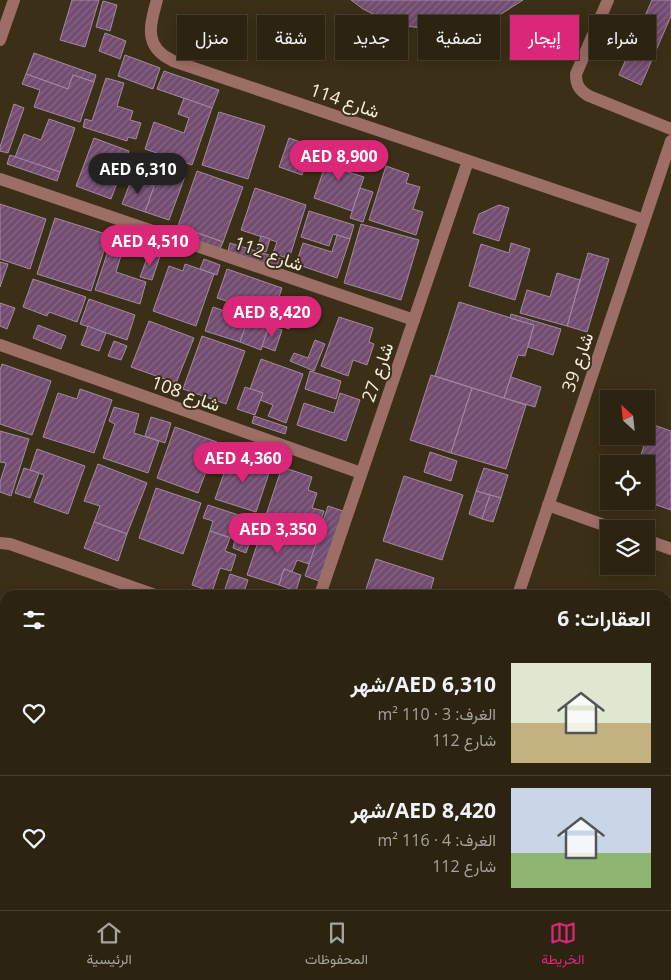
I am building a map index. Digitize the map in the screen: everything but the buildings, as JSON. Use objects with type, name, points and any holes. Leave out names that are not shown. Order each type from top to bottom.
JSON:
[{"type":"street","points":[[0,40],[14,0]]},
{"type":"street","name":"شارع 114","points":[[157,0],[151,20],[150,32],[160,53],[173,61],[644,220]]},
{"type":"street","points":[[608,0],[576,74],[576,83],[581,91],[589,96],[671,129]]},
{"type":"street","name":"شارع 39","points":[[520,590],[671,141]]},
{"type":"street","name":"شارع 27","points":[[322,590],[468,161]]},
{"type":"street","name":"شارع 112","points":[[0,179],[414,320]]},
{"type":"street","name":"شارع 108","points":[[0,345],[361,473]]},
{"type":"street","points":[[548,505],[600,524]]},
{"type":"street","points":[[0,543],[10,544],[141,590]]},
{"type":"street","points":[[655,543],[671,549]]}]
